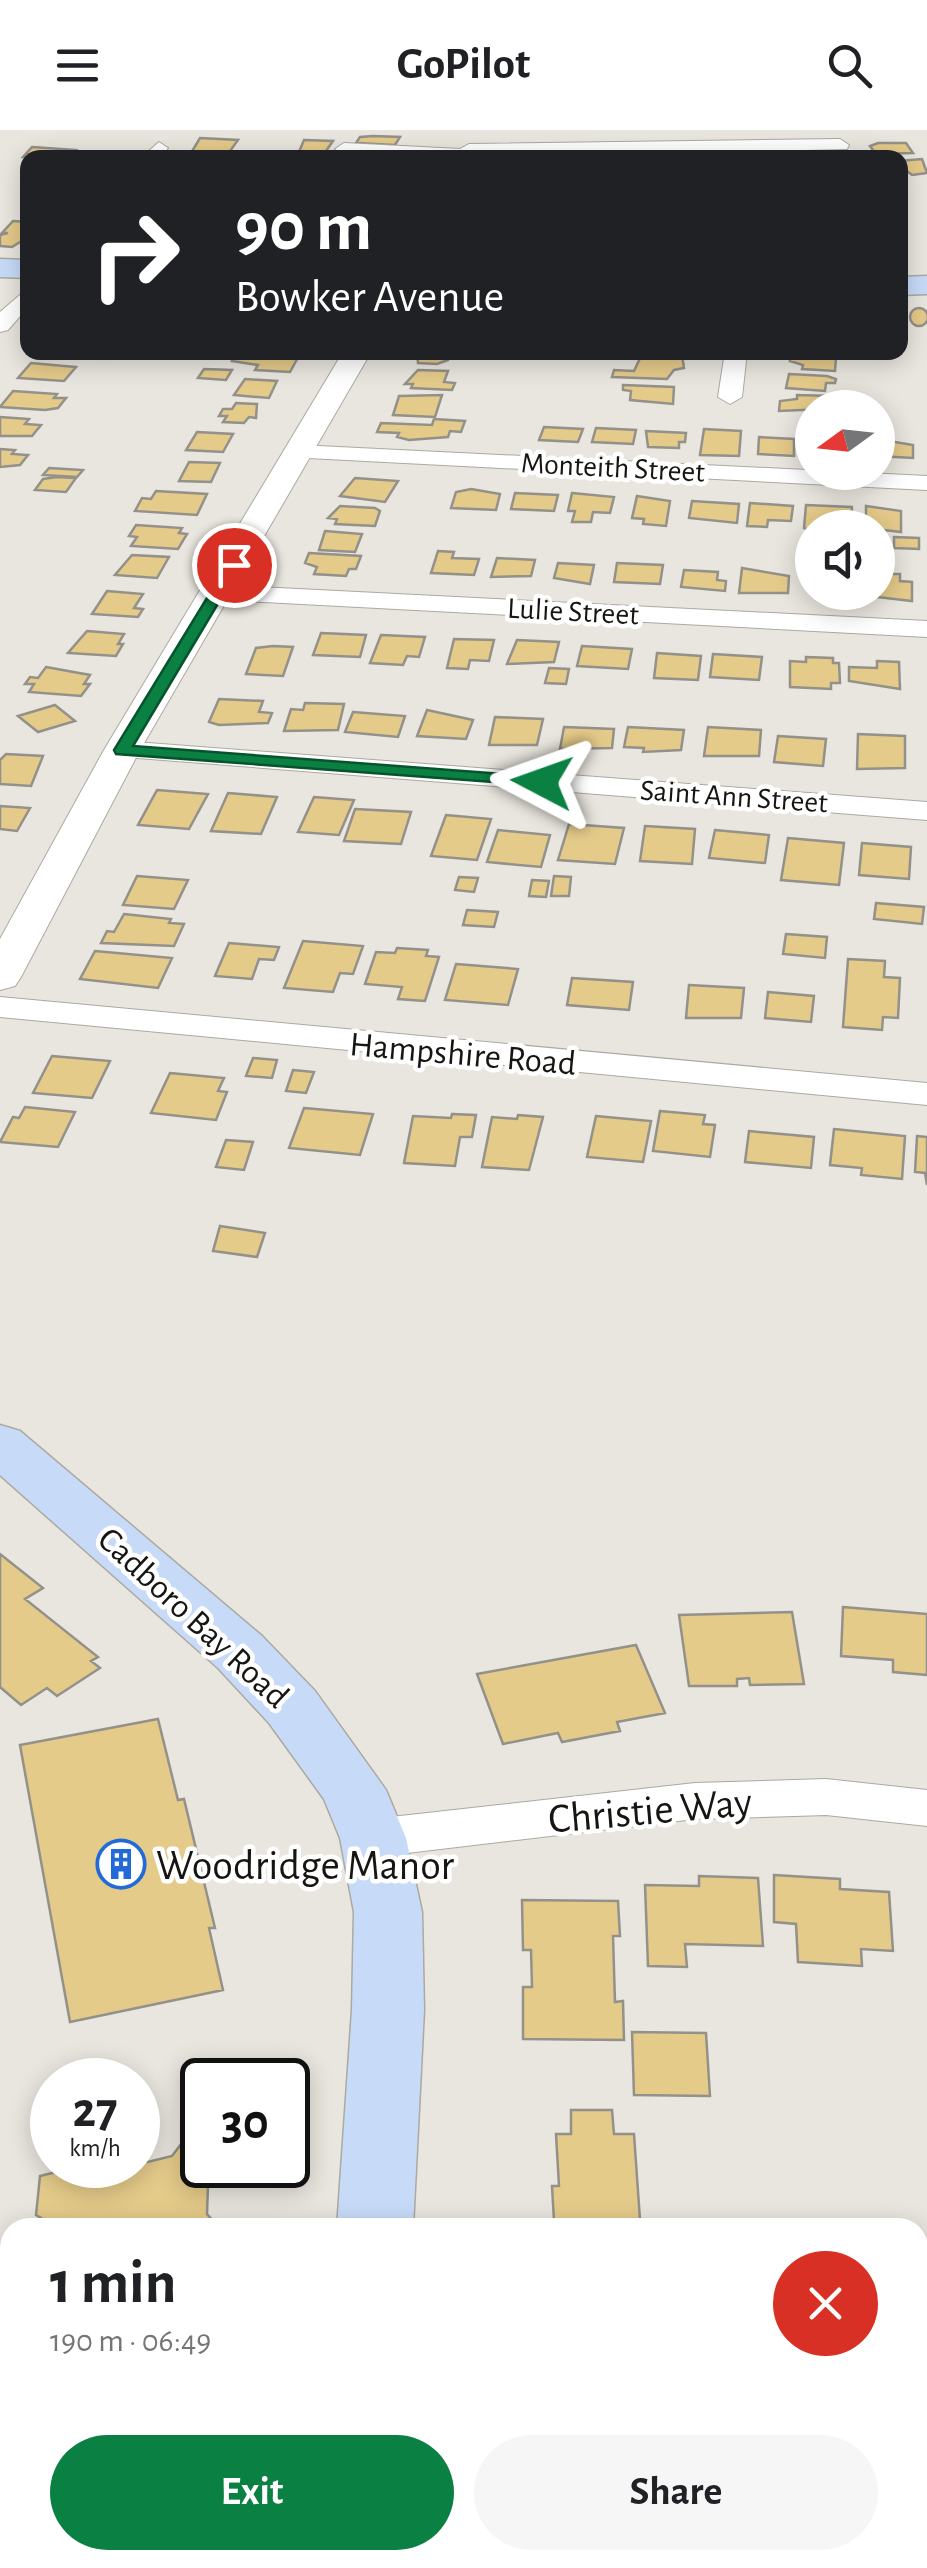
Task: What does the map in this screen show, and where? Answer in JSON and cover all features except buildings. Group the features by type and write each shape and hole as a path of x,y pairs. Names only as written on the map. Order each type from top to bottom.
{"main road":[{"name":"Cadboro Bay Road","path":"0,1444 240,1652 292,1707 353,1790 373,1838 388,1912 388,2010 376,2218"}],"street":[{"path":"344,150 840,145"},
{"path":"0,325 20,303"},
{"path":"0,978 122,750 352,360"},
{"path":"730,397 735,360"},
{"name":"Monteith Street","path":"298,452 927,482"},
{"name":"Lulie Street","path":"218,593 927,629"},
{"name":"Saint Ann Street","path":"122,750 927,811"},
{"name":"Hampshire Road","path":"0,1008 927,1094"},
{"name":"Christie Way","path":"373,1838 695,1800 826,1798 927,1808"}],"place":[{"name":"Woodridge Manor","path":"121,1864"}],"route":[{"path":"234,565 122,750 542,782"}]}
